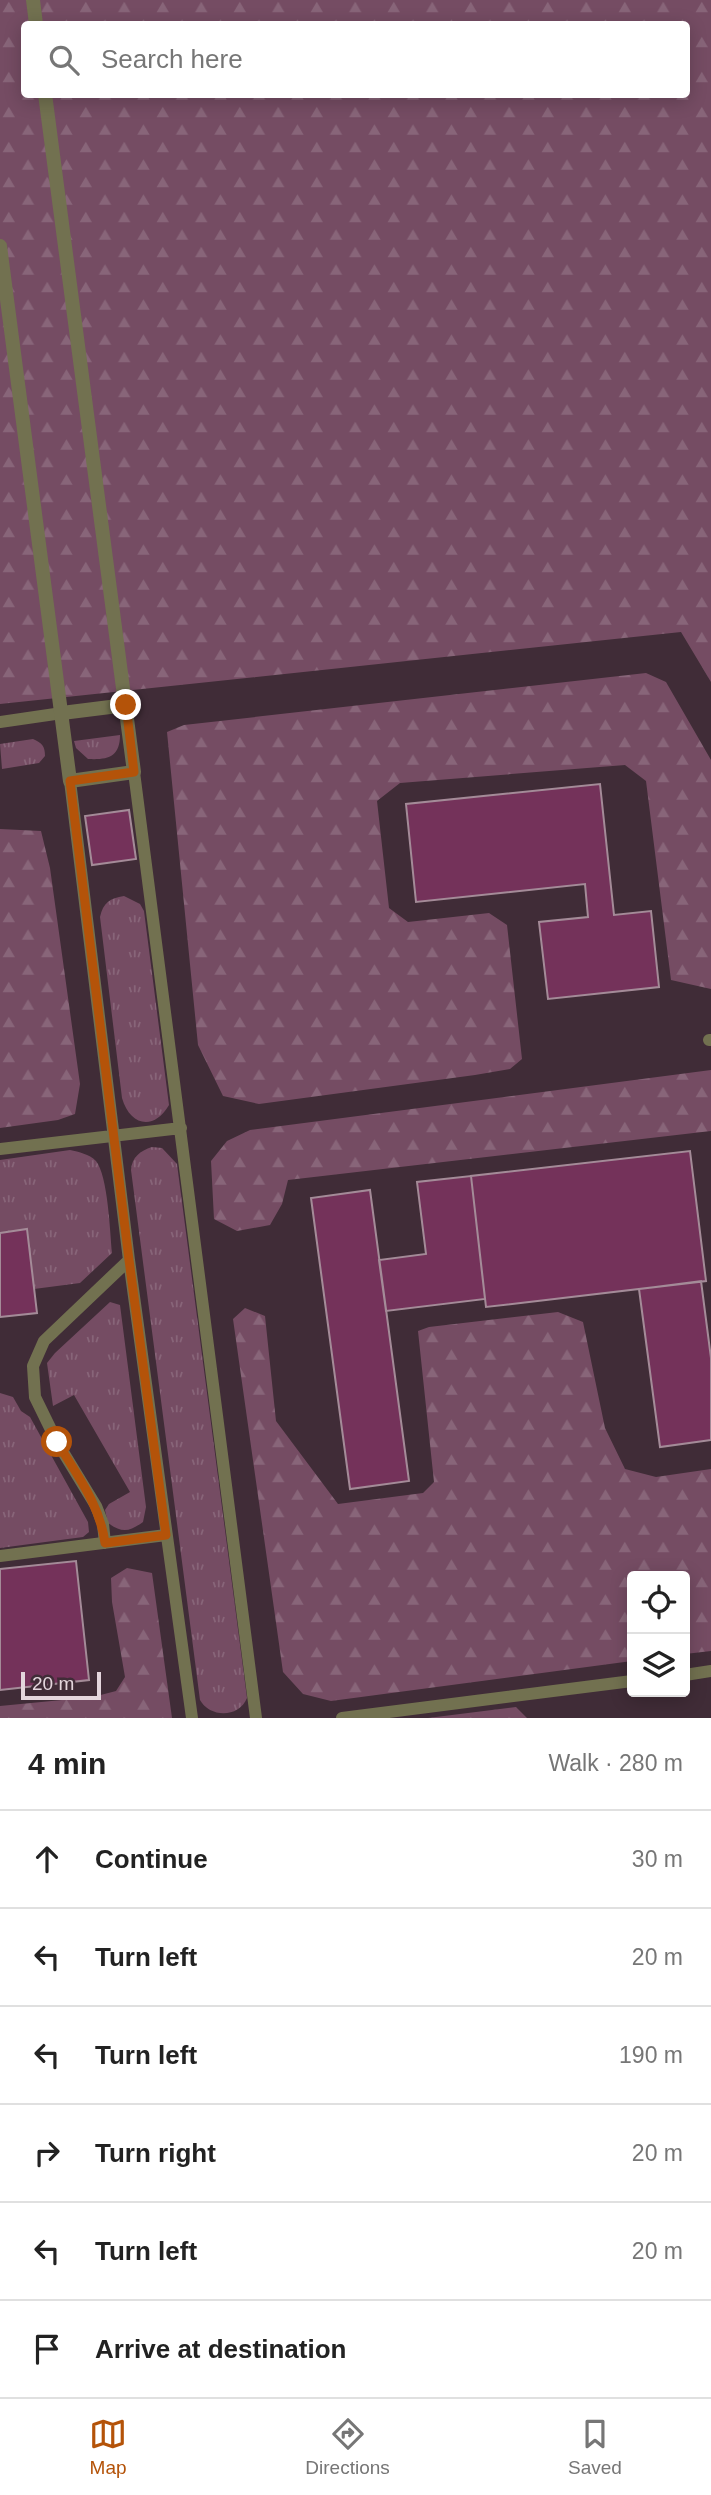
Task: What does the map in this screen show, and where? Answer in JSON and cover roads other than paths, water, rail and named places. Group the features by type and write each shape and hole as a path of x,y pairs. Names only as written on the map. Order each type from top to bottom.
{"street":[{"path":"33,0 36,21"},
{"path":"0,246 70,781 134,772 46,98"},
{"path":"62,713 126,705"}],"lane":[{"path":"0,722 62,713"},
{"path":"134,772 256,1718"},
{"path":"70,781 129,1260 192,1718"},
{"path":"0,1149 181,1128"},
{"path":"105,1543 103,1524 96,1506 34,1398 33,1366 44,1340 129,1260"},
{"path":"0,1556 166,1535"},
{"path":"690,1674 711,1671"},
{"path":"342,1718 627,1682"}]}
